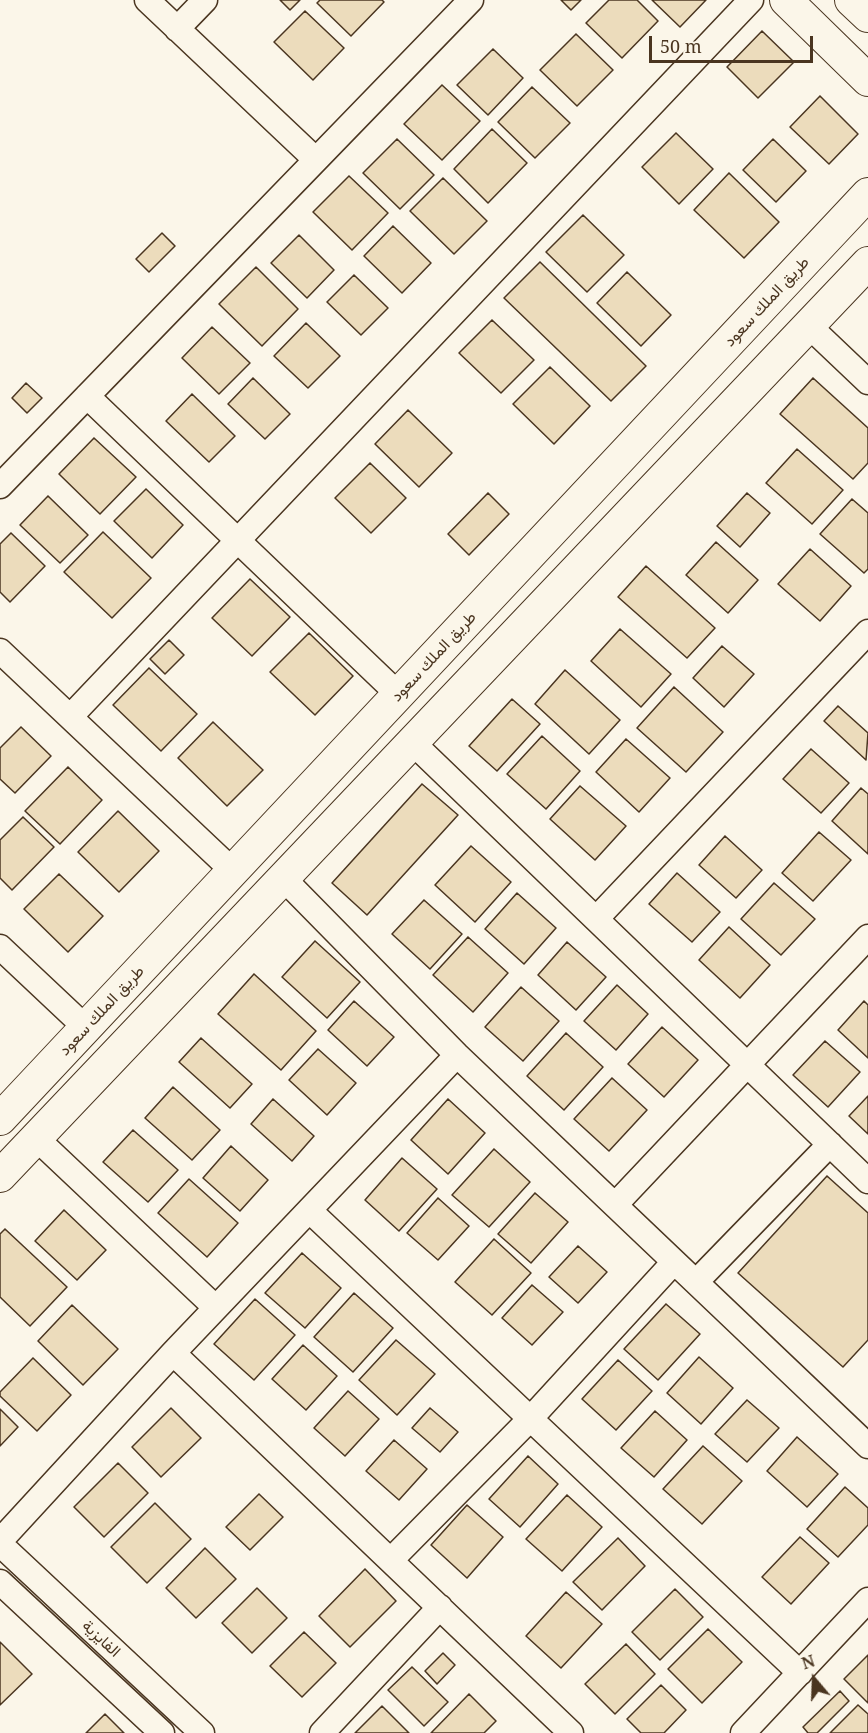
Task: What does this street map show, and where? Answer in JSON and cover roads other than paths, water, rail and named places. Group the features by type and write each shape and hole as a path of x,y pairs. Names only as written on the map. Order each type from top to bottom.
{"main road":[{"path":"786,0 868,80"},
{"path":"851,0 868,16"},
{"path":"857,0 868,5"},
{"name":"طريق الملك سعود","path":"0,1119 868,194"},
{"path":"0,1176 868,263"}],"street":[{"path":"147,0 315,159"},
{"path":"177,29 205,0"},
{"path":"70,717 751,0"},
{"path":"0,486 315,159 460,3"},
{"path":"808,325 868,382"},
{"path":"87,396 399,695"},
{"path":"596,919 868,632"},
{"path":"0,651 233,871"},
{"path":"412,742 868,1180"},
{"path":"283,878 457,1055 868,1446"},
{"path":"615,1205 868,937"},
{"path":"0,947 86,1028"},
{"path":"0,1543 173,1353 457,1055"},
{"path":"36,1138 216,1308"},
{"path":"696,1282 830,1144"},
{"path":"310,1210 800,1673"},
{"path":"391,1560 531,1418 674,1262"},
{"path":"173,1353 571,1733"},
{"name":"الفايزية","path":"0,1543 202,1733"},
{"name":"الفايزية","path":"0,1582 162,1733"},
{"path":"743,1733 868,1600"},
{"path":"322,1733 440,1607"}]}
